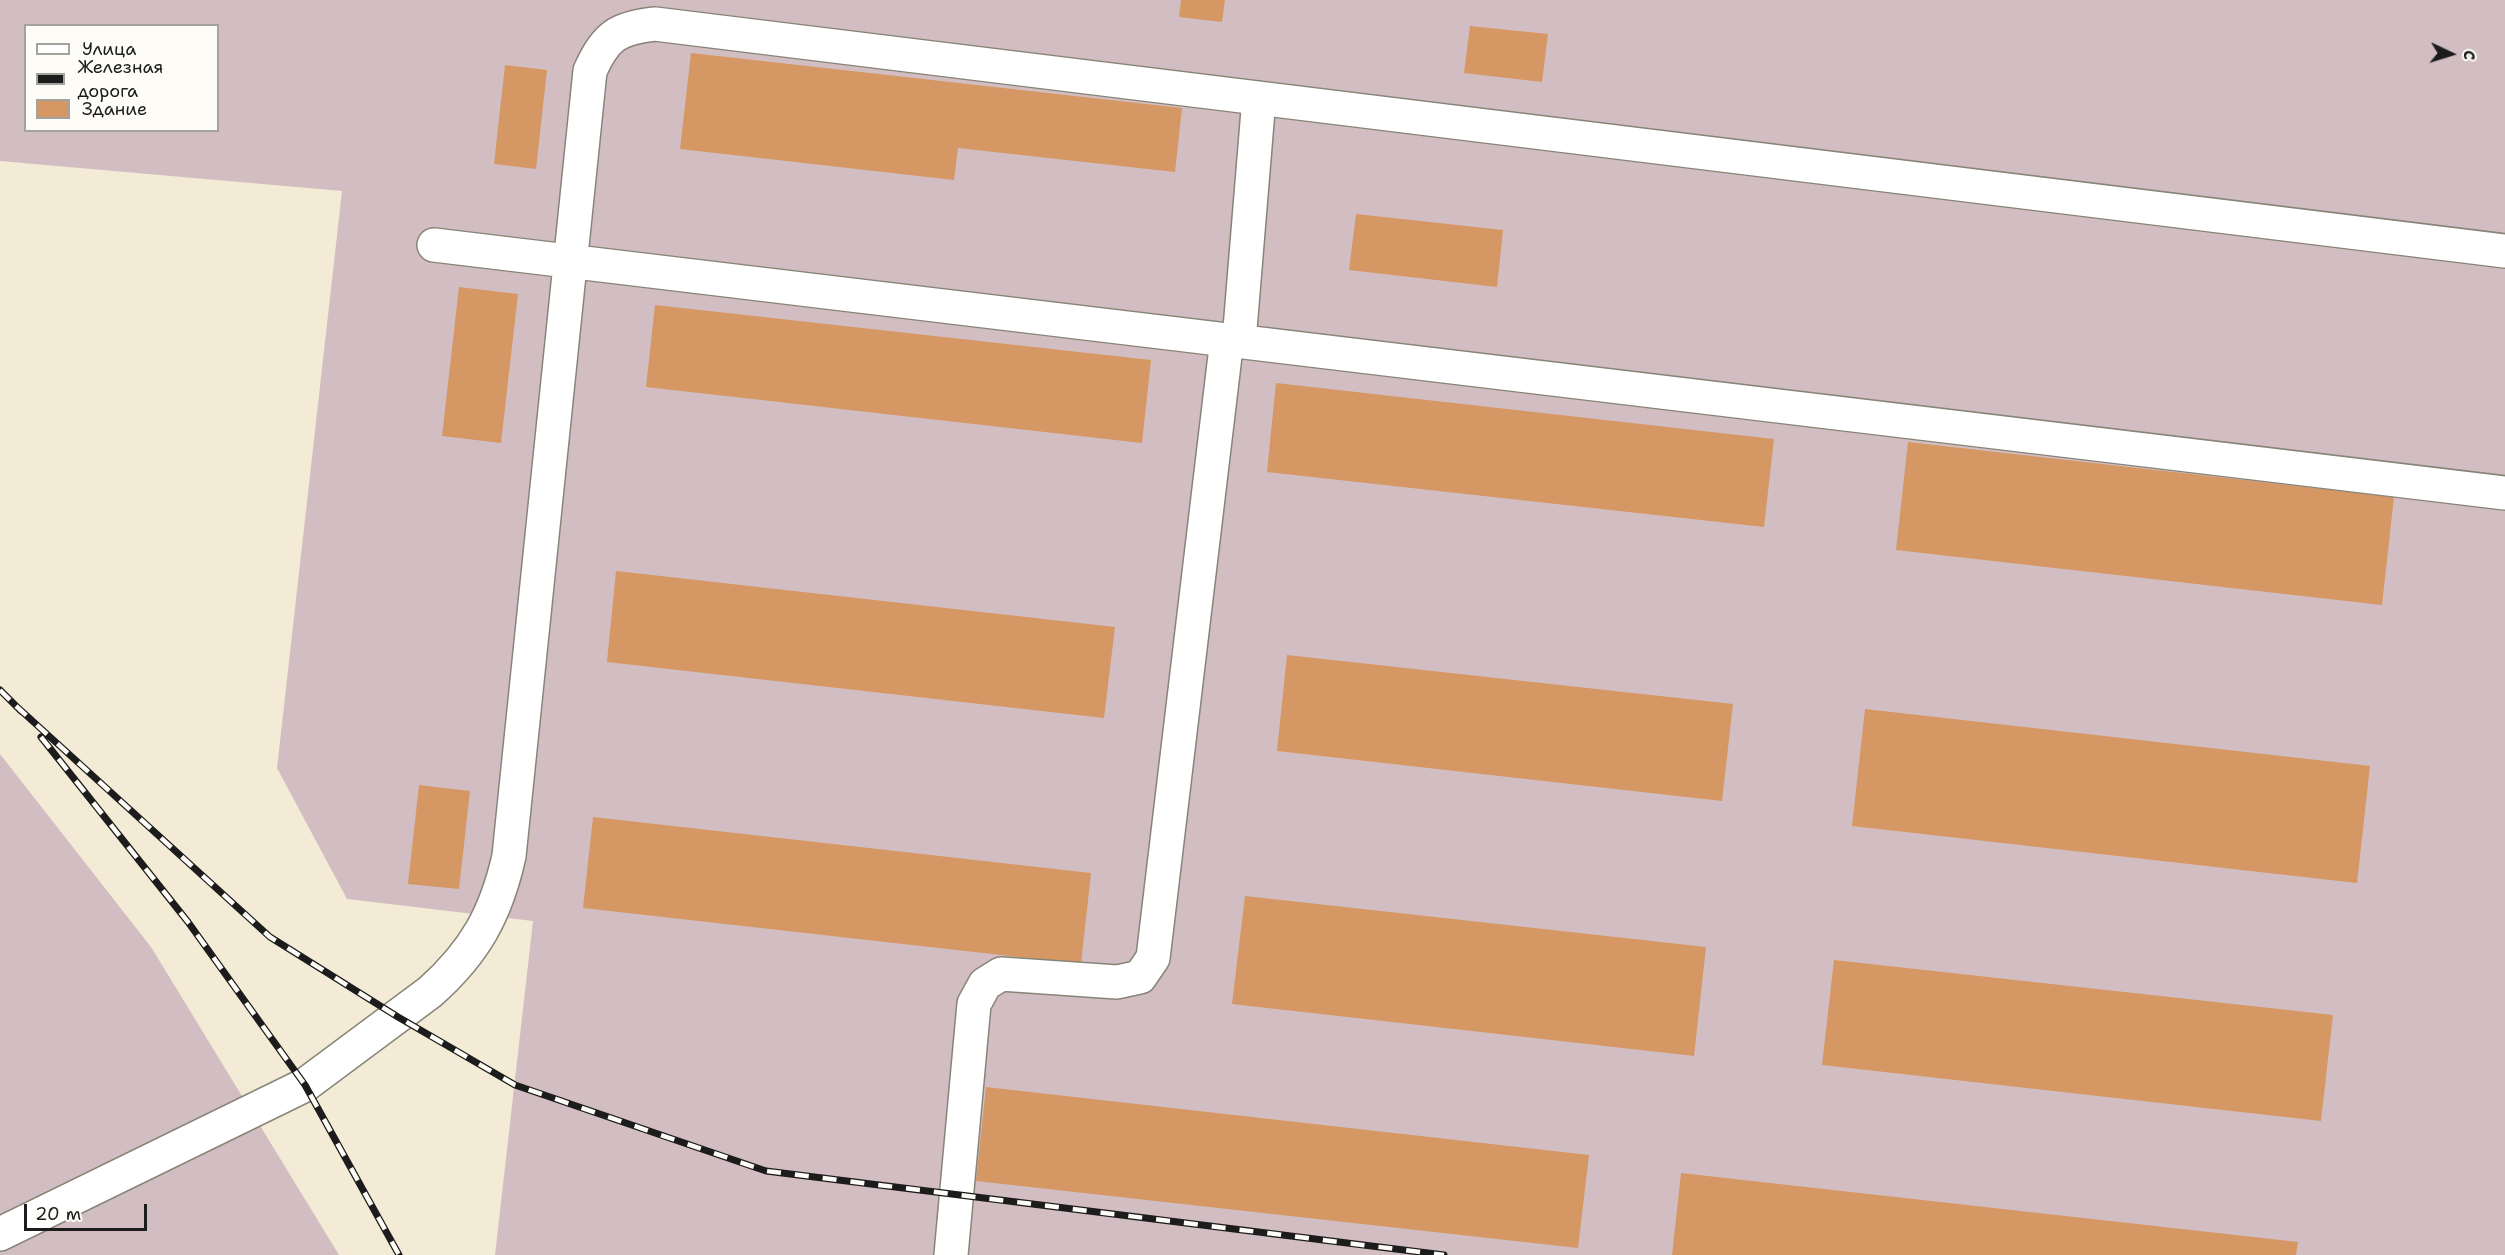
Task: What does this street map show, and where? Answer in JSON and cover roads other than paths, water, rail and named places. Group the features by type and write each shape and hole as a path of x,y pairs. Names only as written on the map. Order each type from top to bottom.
{"lane":[{"path":"0,1234 305,1085 430,993 463,959 493,910 509,856 590,71 598,53 609,38 623,30 655,24 2505,251"},
{"path":"951,1255 974,1005 985,984 1001,974 1117,982 1140,977 1153,958 1233,340 1259,98"},
{"path":"434,245 2505,493"}],"railway":[{"path":"0,690 21,711"},
{"path":"16,706 270,937 398,1017 515,1085 766,1171 1444,1255"},
{"path":"41,737 188,922 305,1085 399,1255"}]}
